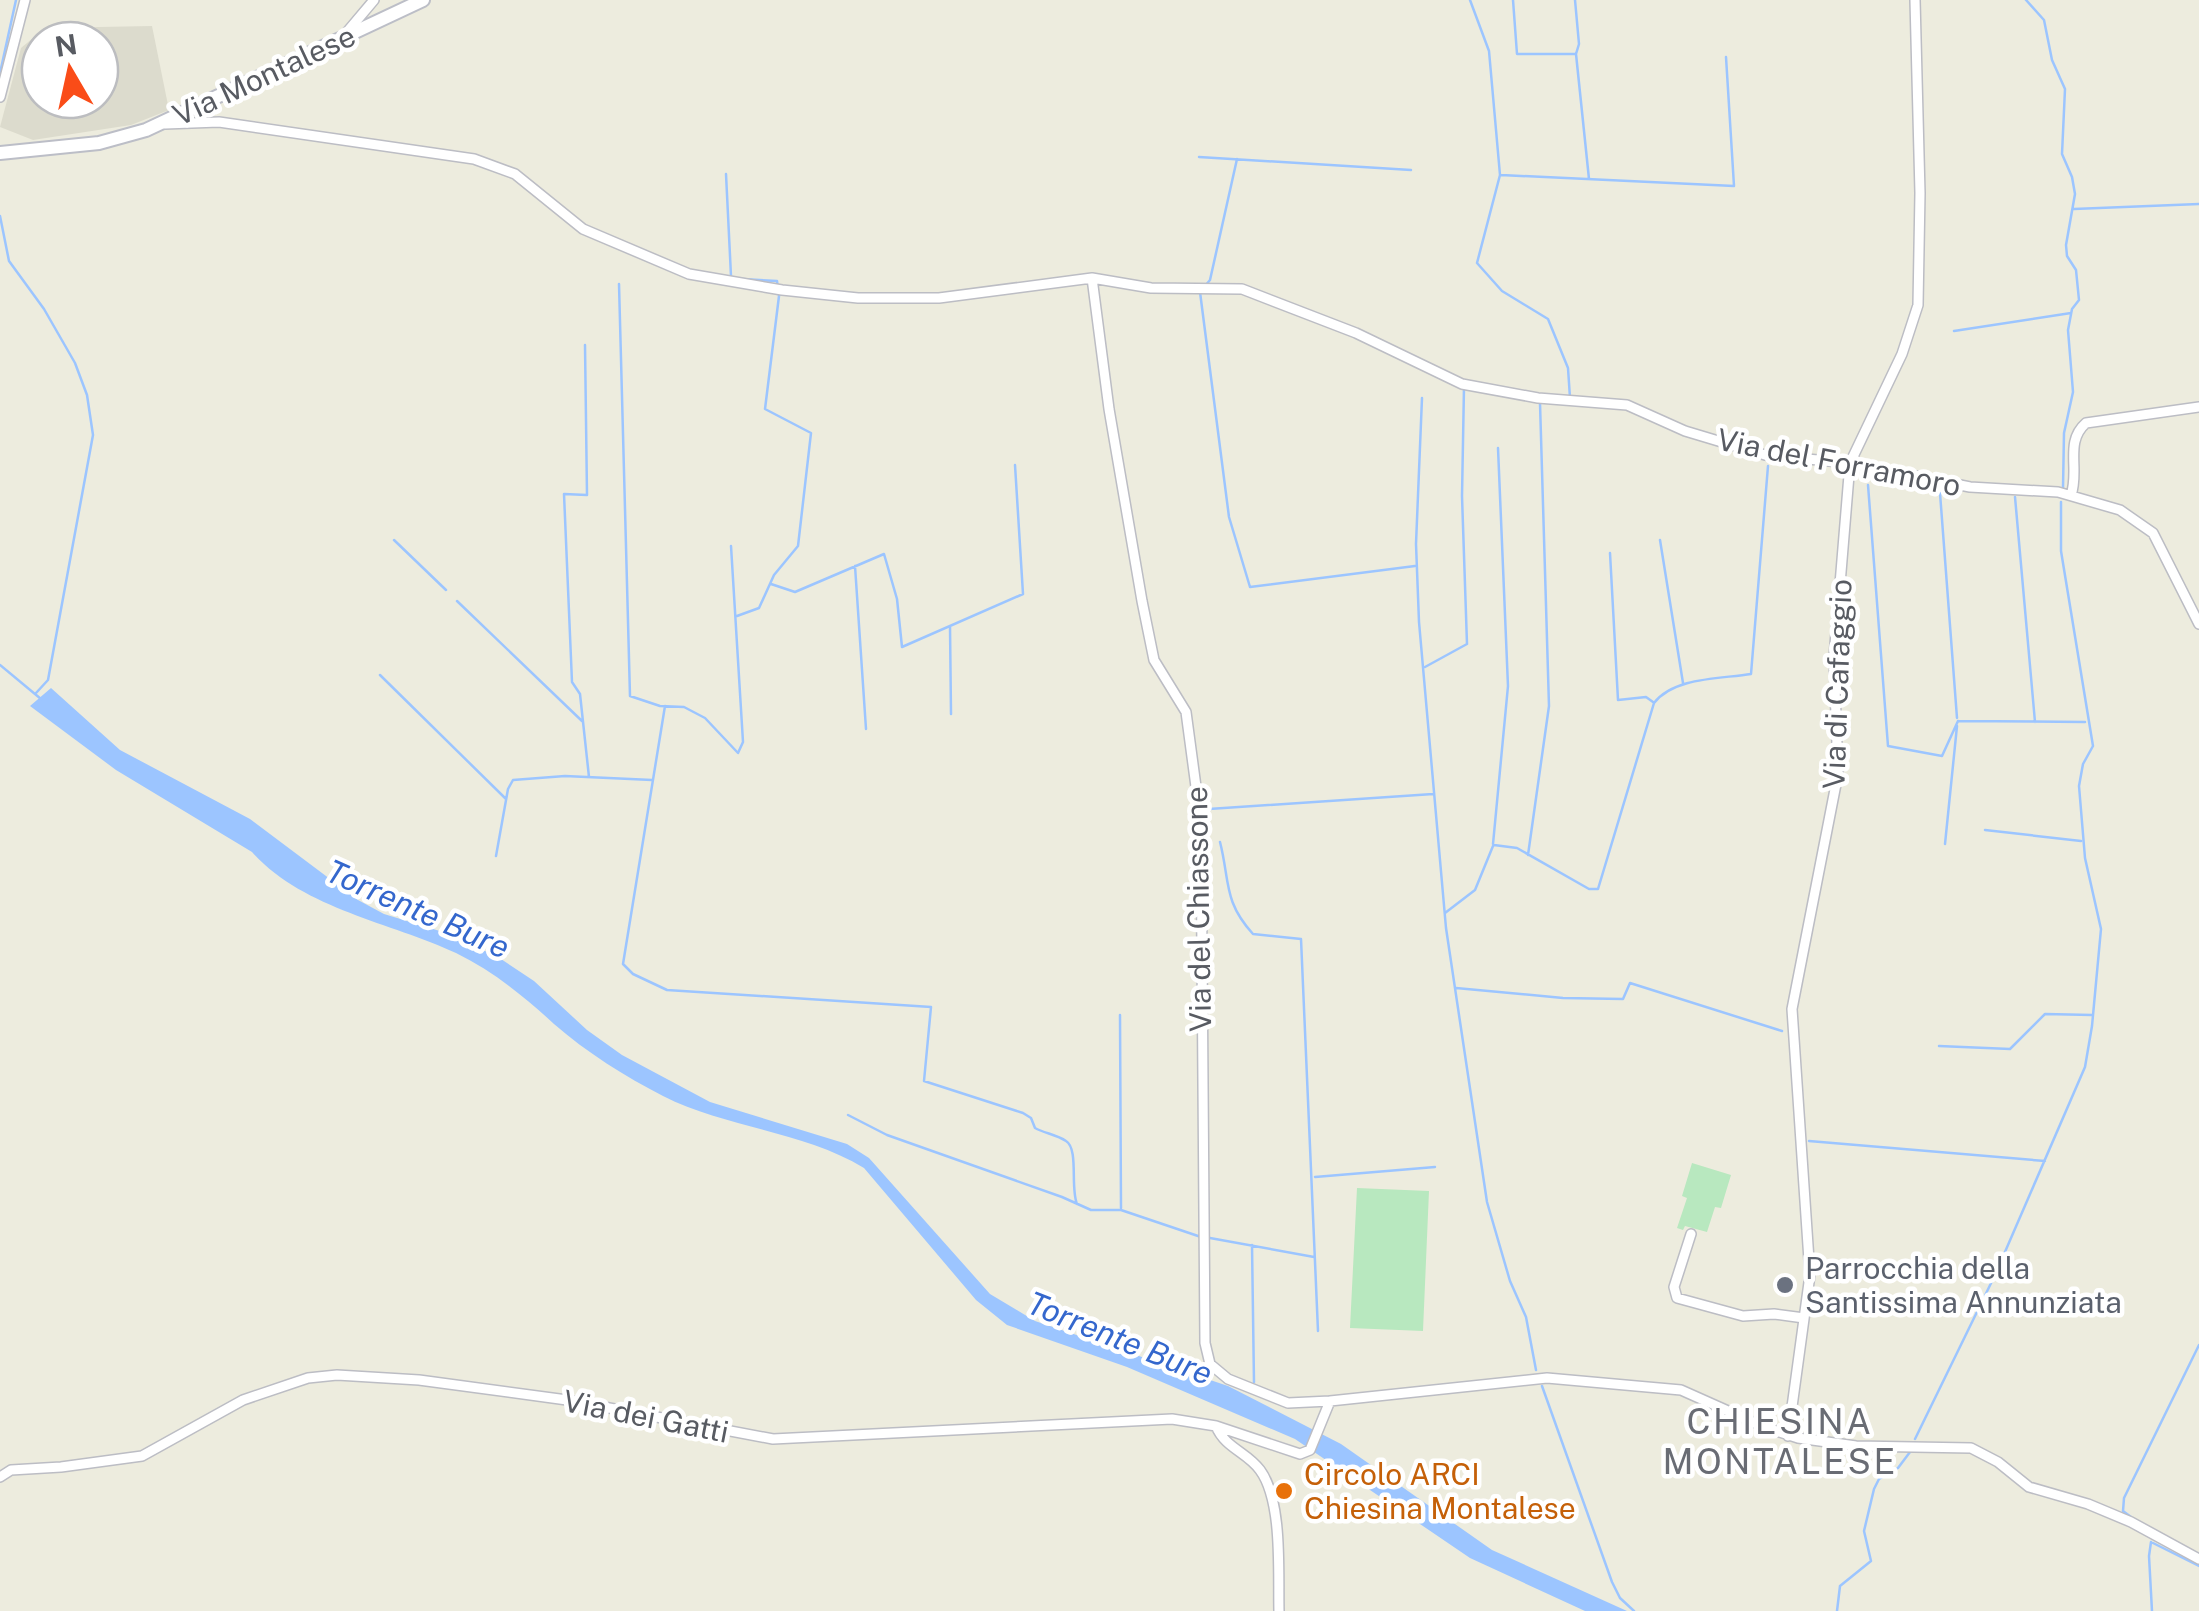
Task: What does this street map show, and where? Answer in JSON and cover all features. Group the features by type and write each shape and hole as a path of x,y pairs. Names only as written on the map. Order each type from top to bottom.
{"main road":[{"name":"Via Montalese","path":"0,154 99,143 158,124 423,0"}],"street":[{"path":"0,97 25,0"},
{"path":"342,38 374,0"},
{"name":"Via di Cafaggio","path":"1788,1436 1810,1271 1792,1008 1838,774 1834,657 1850,464 1902,354 1918,304 1920,193 1915,0"},
{"name":"Via del Forramoro","path":"158,124 219,122 474,159 515,174 583,229 689,274 782,290 858,298 938,298 1092,278 1151,288 1242,289 1356,333 1462,384 1538,398 1627,405 1686,432 1766,455 1850,464 1970,487 2050,490 2120,510 2149,528 2199,624"},
{"name":"Via del Chiassone","path":"1092,278 1109,409 1154,660 1186,712 1196,777 1200,824 1205,1343 1210,1364 1228,1380 1288,1403 1555,1378 1681,1390 1788,1436 1856,1446 1971,1448 1998,1462 2029,1488 2101,1509 2199,1559"},
{"path":"2071,495 2073,444 2086,423 2199,407"},
{"path":"1691,1234 1674,1287 1677,1298 1743,1316 1774,1314 1804,1318"},
{"name":"Via dei Gatti","path":"10,1470 142,1456 243,1400 308,1378 337,1375 419,1380 567,1400 774,1440 1172,1418 1216,1426 1300,1454 1309,1450 1330,1401"},
{"path":"1216,1426 1226,1443 1260,1469 1268,1485 1274,1519 1279,1611"},
{"path":"0,1460 10,1470 0,1478"}],"shaded area":[{"path":"152,26 169,110 131,125 33,140 0,127 20,52 20,120 120,120 120,27"}],"green space":[{"path":"1692,1163 1731,1175 1721,1208 1715,1207 1707,1232 1685,1226 1683,1230 1677,1228"},
{"path":"1357,1188 1429,1191 1423,1331 1350,1328"}],"water":[{"path":"51,688 120,750 250,819 358,900 384,914 443,932 498,957 534,981 587,1030 622,1055 710,1102 847,1144 869,1158 990,1294 1035,1321 1228,1386 1341,1444 1492,1550 1627,1611 1585,1611 1470,1558 1295,1439 1127,1367 1007,1325 976,1300 864,1168 791,1137 713,1116 663,1096 593,1054 508,985 470,960 296,887 252,852 116,770 30,706"}],"waterway":[{"path":"0,73 16,0"},
{"path":"1470,0 1489,51 1500,175 1477,263 1502,291 1548,319 1568,368 1570,398"},
{"path":"1513,0 1517,54 1575,54"},
{"path":"1575,0 1579,44 1576,54 1589,179"},
{"path":"2026,0 2044,20 2052,60 2065,89 2062,154 2075,194 2066,245 2067,256 2076,270 2079,300 2072,309 2068,330 2073,392 2064,433 2063,488"},
{"path":"1501,175 1734,186 1726,57"},
{"path":"1199,157 1411,170"},
{"path":"1205,286 1210,280 1237,159"},
{"path":"726,174 731,276"},
{"path":"2074,209 2199,204"},
{"path":"0,216 9,261 44,309 75,363 87,395 93,435 48,680 36,693"},
{"path":"737,616 759,608 774,575 798,546 811,433 765,409 779,296 777,281 742,279"},
{"path":"619,284 630,696 660,706 684,707 705,718 738,753 743,742 731,546"},
{"path":"1200,292 1229,517 1250,587 1415,566"},
{"path":"1954,331 2071,313"},
{"path":"585,345 587,495 564,494 572,682 580,694 589,777"},
{"path":"1425,667 1467,644 1462,496 1464,387"},
{"path":"1422,398 1416,544 1419,622 1446,928 1487,1202 1510,1281 1526,1317 1536,1370"},
{"path":"1528,855 1549,706 1540,403"},
{"path":"1493,844 1508,686 1498,448"},
{"path":"771,584 795,592 884,554 897,599 902,647 1023,594 1015,465"},
{"path":"1494,845 1517,848 1589,889 1598,889 1654,703 1685,684 1751,674 1768,466"},
{"path":"1868,485 1888,746 1942,756 1958,721"},
{"path":"1940,493 1957,718"},
{"path":"2015,497 2035,722"},
{"path":"1915,1439 1995,1275 2085,1067 2092,1026 2101,929 2085,858 2079,786 2083,764 2093,746 2061,551 2061,502"},
{"path":"394,540 446,590"},
{"path":"1660,540 1683,683"},
{"path":"1610,553 1618,700 1646,697 1653,702"},
{"path":"855,566 866,729"},
{"path":"457,601 582,721"},
{"path":"950,626 951,714"},
{"name":"Torrente Bure","path":"0,665 41,699"},
{"path":"380,675 506,799"},
{"path":"665,706 623,964 633,974 667,990 931,1007 924,1081 1023,1113 1031,1118 1035,1128 1066,1141 1072,1152 1077,1204"},
{"path":"1958,721 2085,722"},
{"path":"1945,844 1957,726"},
{"path":"496,856 513,780 565,776 652,780"},
{"path":"1209,809 1433,794"},
{"path":"1985,830 2081,841"},
{"path":"1220,842 1232,901 1253,934 1301,939 1318,1331"},
{"path":"1445,913 1475,890 1493,846"},
{"path":"1456,988 1623,999 1630,983 1782,1031"},
{"path":"1939,1046 2010,1049 2045,1014 2092,1015"},
{"path":"1120,1015 1121,1208"},
{"path":"848,1115 887,1135 1091,1210 1121,1210 1201,1237"},
{"path":"1809,1141 2045,1161"},
{"path":"1315,1177 1435,1167"},
{"path":"1210,1238 1314,1257"},
{"path":"1252,1245 1254,1382"},
{"path":"2131,1517 2123,1511 2124,1498 2199,1345"},
{"path":"1542,1386 1612,1582 1620,1598 1634,1611"},
{"path":"1837,1611 1840,1586 1871,1561 1864,1531 1874,1489 1879,1479 1898,1468 1910,1452"},
{"path":"2151,1542 2152,1611"},
{"path":"2153,1543 2199,1566"}],"place":[{"name":"Parrocchia della Santissima Annunziata","path":"1785,1285"},
{"name":"Circolo ARCI Chiesina Montalese","path":"1284,1491"}],"district":[{"name":"CHIESINA MONTALESE","path":"1780,1441"}]}
